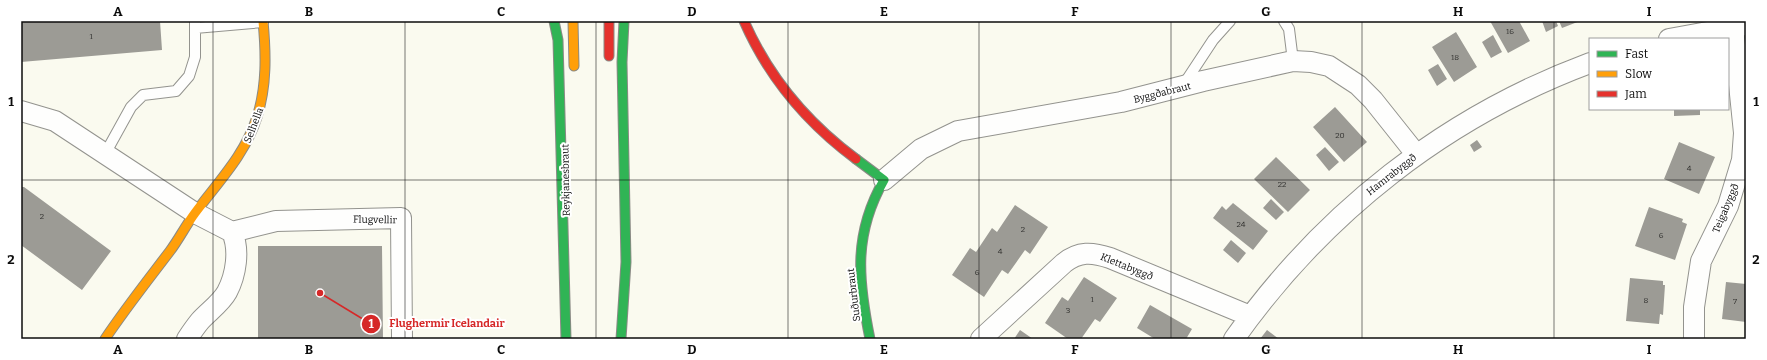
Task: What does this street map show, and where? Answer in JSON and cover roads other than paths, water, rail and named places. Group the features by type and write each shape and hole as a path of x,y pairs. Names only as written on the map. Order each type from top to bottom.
{"main road":[{"path":"554,21 558,40 566,339"},
{"path":"573,21 574,77"},
{"path":"608,21 609,69"},
{"path":"621,339 626,262 622,62 624,21"},
{"path":"744,21 766,66 782,89 801,111 823,133 884,180"},
{"name":"Selhella","path":"106,339 179,238 194,213 231,167 244,148 255,124 266,77 263,22"},
{"name":"Suðurbraut","path":"870,339 863,304 860,260 862,234 870,207 884,180"},
{"path":"614,299 615,339"}],"street":[{"path":"1674,38 1739,25"},
{"name":"Teigabyggð","path":"1694,339 1694,307 1702,261 1728,206 1742,160 1744,133 1739,25"},
{"name":"Byggðabraut","path":"884,180 922,149 958,131 1071,112 1182,88 1293,61 1311,62 1329,66 1358,85 1373,100 1416,154"},
{"name":"Hamrabyggð","path":"1234,339 1250,316 1279,280 1327,229 1361,197 1416,154 1489,108 1527,89 1589,63"},
{"path":"21,111 55,121 194,213 232,232 235,238 236,256 234,276 226,293 199,322 187,339"},
{"name":"Flugvellir","path":"232,232 276,221 401,218 402,339"},
{"name":"Klettabyggð","path":"981,339 1064,263 1070,258 1083,253 1097,254 1110,258 1250,316"}],"lane":[{"path":"1182,88 1213,40 1230,21"},
{"path":"1284,21 1289,29 1293,61"},
{"path":"104,154 131,107 143,95 176,91 189,76 195,57 195,24 263,22"}],"place":[{"name":"Flughermir Icelandair","path":"320,293"}]}
